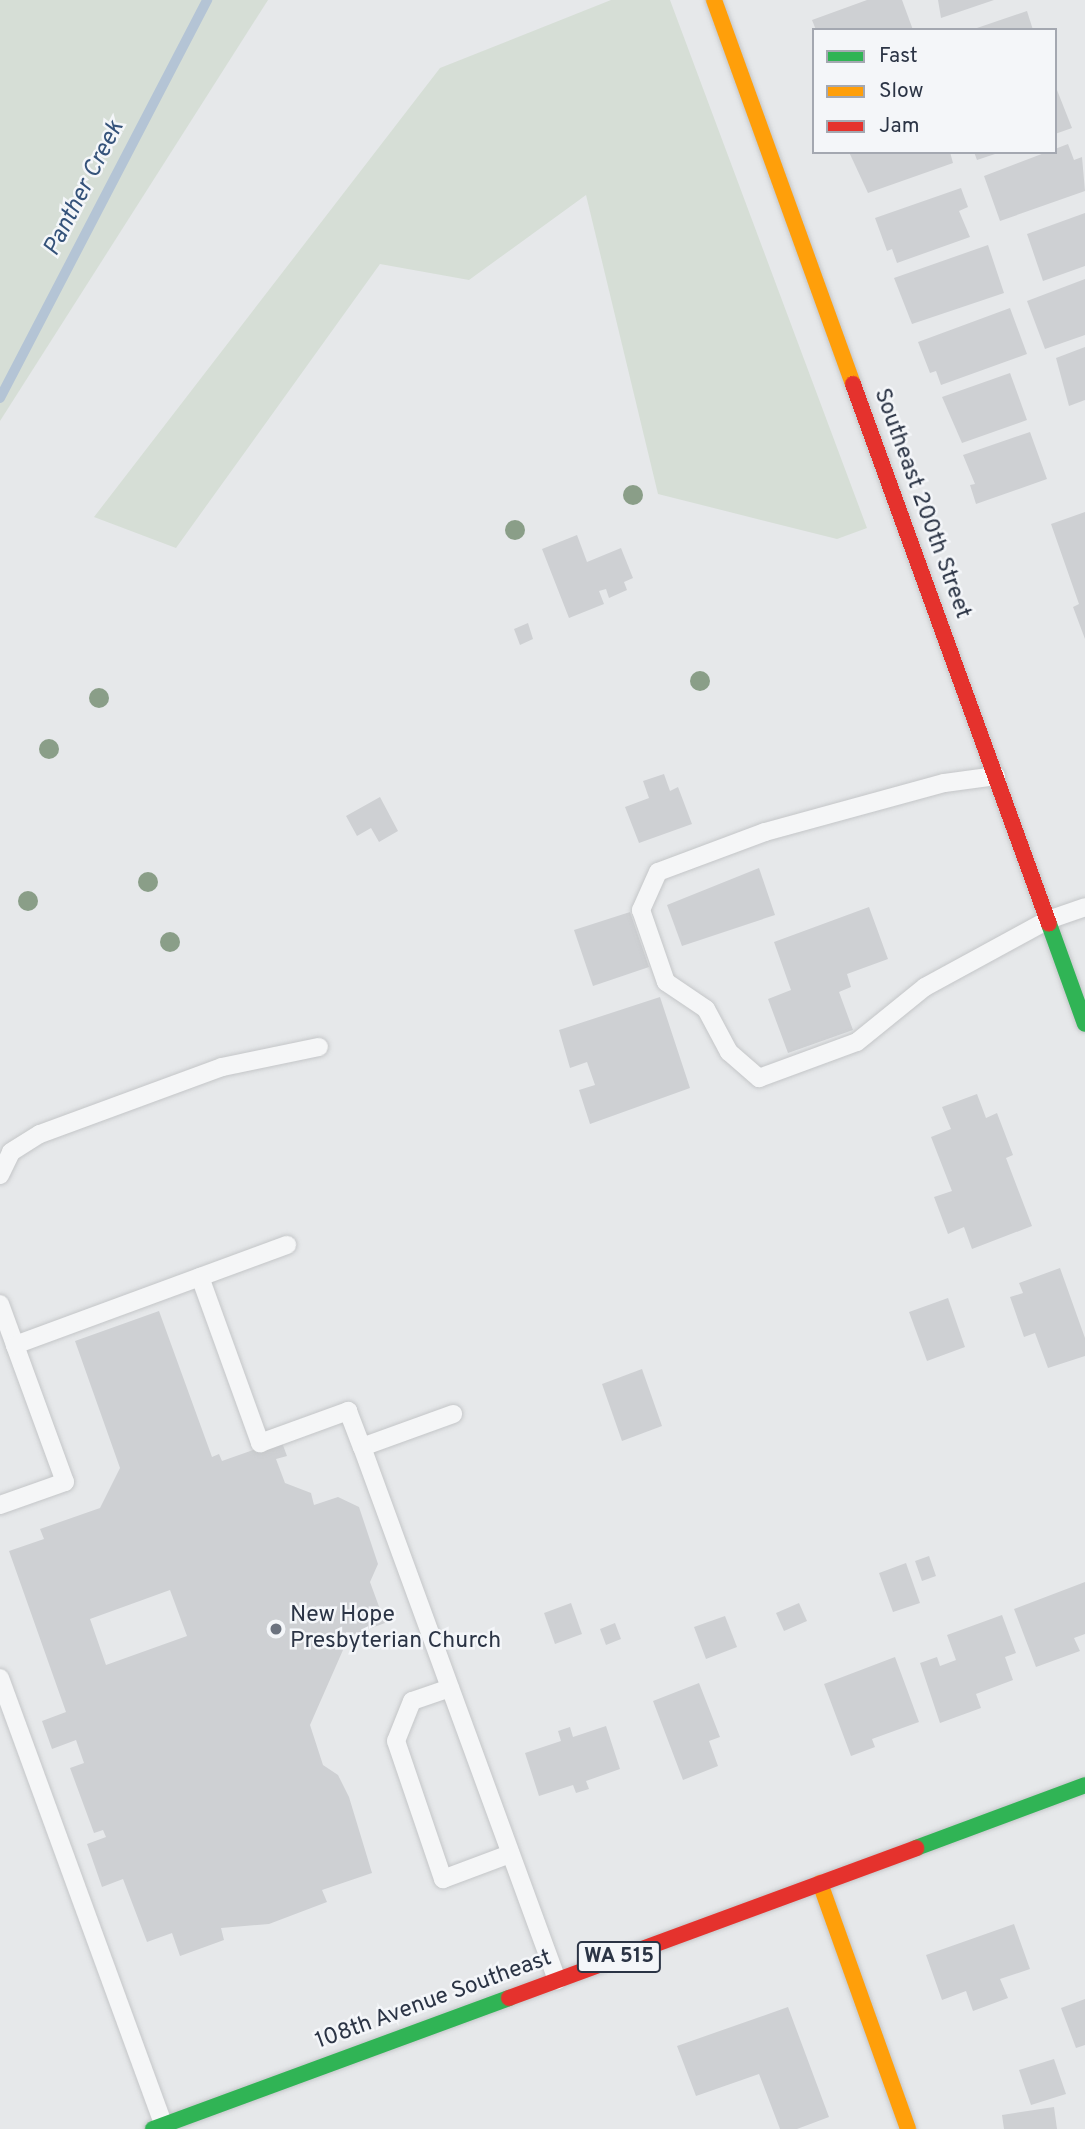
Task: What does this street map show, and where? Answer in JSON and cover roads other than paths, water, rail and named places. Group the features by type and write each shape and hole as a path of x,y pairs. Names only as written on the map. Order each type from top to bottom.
{"street":[{"name":"Southeast 200th Street","path":"713,0 1085,1024"},
{"name":"108th Avenue Southeast","path":"158,2127 1085,1785"},
{"path":"820,1883 908,2129"}],"lane":[{"path":"996,776 944,783 765,832 658,872 641,910 666,982 706,1009 729,1052 758,1079 857,1042 925,987 1048,920 1085,907"},
{"path":"0,1175 11,1152 40,1134 222,1067 319,1046"},
{"path":"15,1345 287,1245"},
{"path":"200,1277 260,1443 348,1411 557,1980"},
{"path":"0,1304 65,1482 0,1505"},
{"path":"362,1447 453,1414"},
{"path":"0,1678 158,2127"},
{"path":"450,1688 412,1701 396,1741 443,1879 510,1854"}],"waterway":[{"name":"Panther Creek","path":"0,398 207,0"}],"place":[{"name":"New Hope Presbyterian Church","path":"276,1629"}]}
